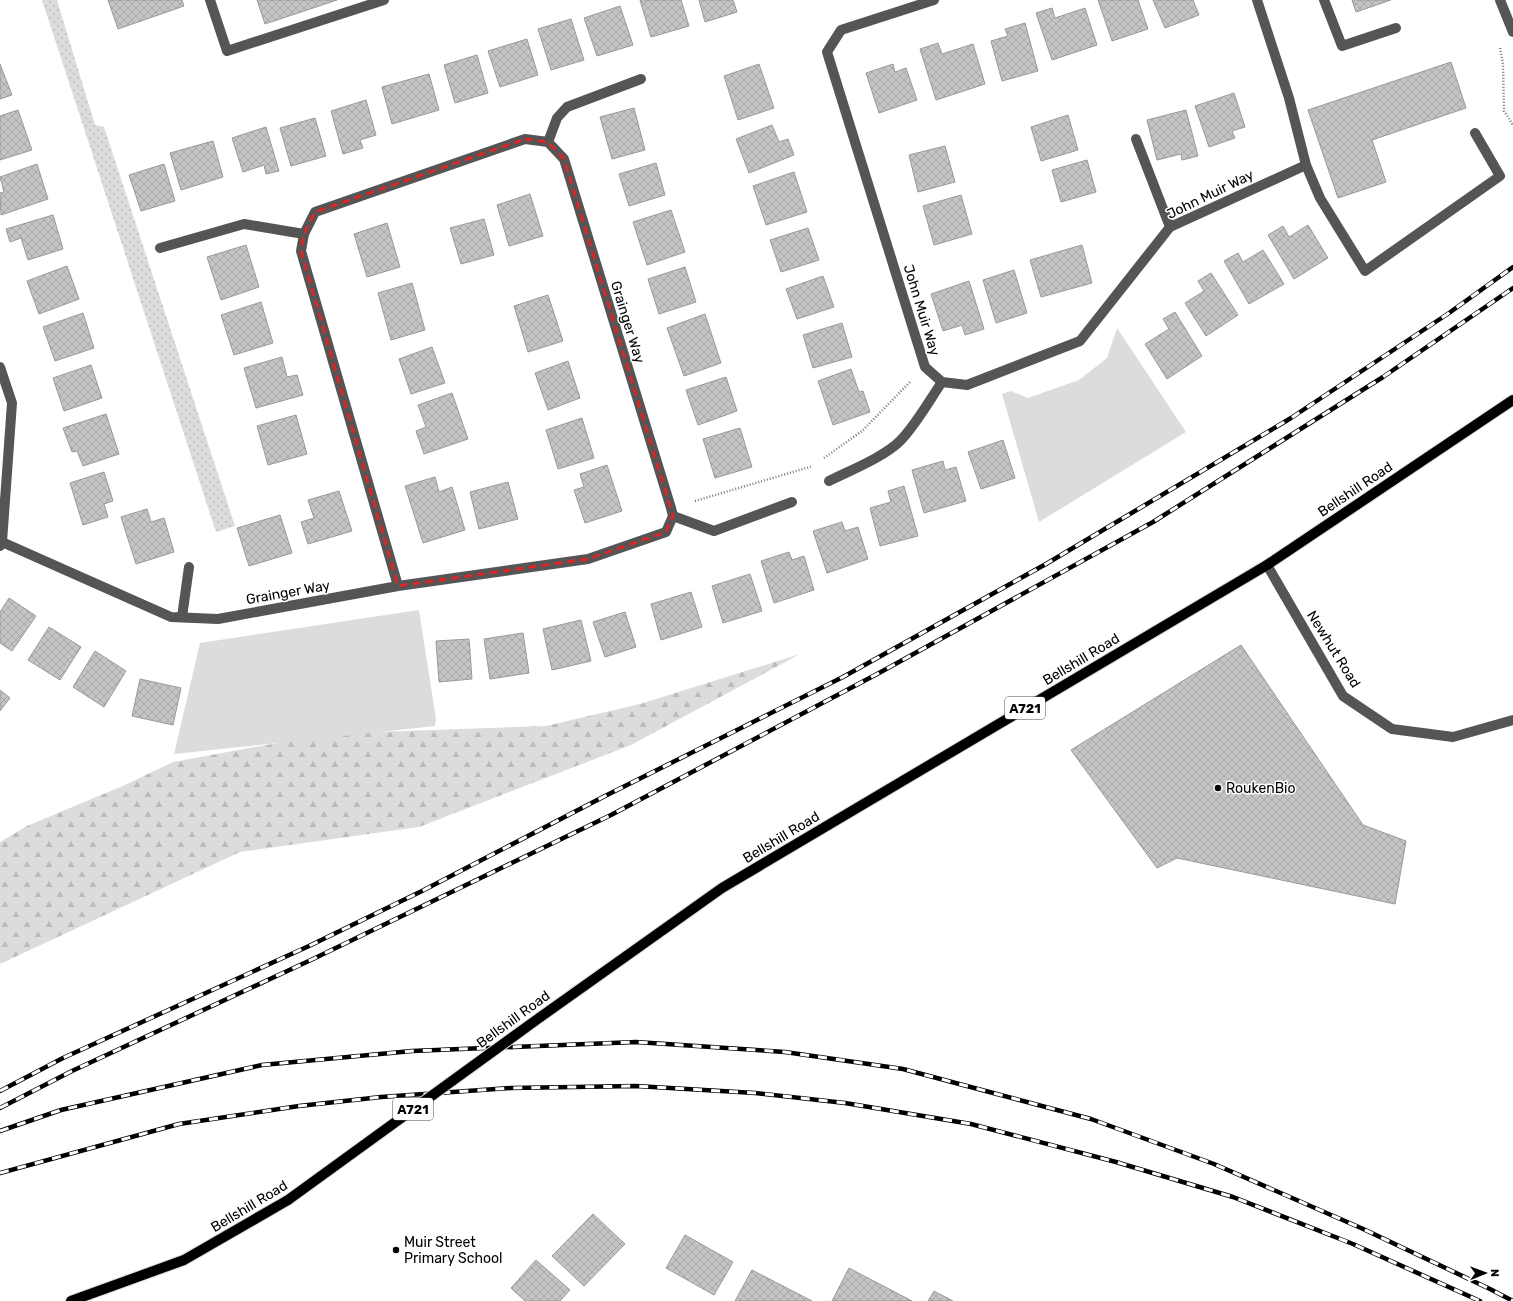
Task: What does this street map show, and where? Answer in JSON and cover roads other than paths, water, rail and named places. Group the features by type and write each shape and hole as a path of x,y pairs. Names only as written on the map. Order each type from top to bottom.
{"main road":[{"name":"Bellshill Road","path":"71,1301 184,1260 288,1200 539,1018 722,888 1267,565 1513,400"}],"street":[{"path":"210,0 227,51 384,0"},
{"name":"John Muir Way","path":"934,0 841,30 827,52 925,367 942,382 967,385 1080,341 1170,227 1306,165"},
{"path":"1257,0 1289,98 1306,165 1320,198 1365,271 1500,176 1475,133"},
{"path":"1324,0 1342,46 1396,28"},
{"path":"1500,0 1513,32"},
{"path":"398,586 301,251 304,234 315,212 525,139 548,142 557,118 567,107 641,79"},
{"path":"1136,138 1170,227"},
{"name":"Grainger Way","path":"1,544 171,617 218,619 398,586 588,559 666,532 672,512 564,159 548,142"},
{"path":"160,248 244,224 304,234"},
{"path":"0,367 12,403 1,544"},
{"path":"829,481 886,452 900,441 942,382"},
{"path":"672,512 714,531 792,502"},
{"name":"Newhut Road","path":"1267,565 1343,696 1392,729 1453,737 1513,720"},
{"path":"182,617 189,567"}],"railway":[{"path":"0,1091 63,1058 309,946 422,891 605,796 843,677 1046,564 1291,418 1449,313 1513,267"},
{"path":"0,1108 72,1071 313,959 611,815 879,673 1153,522 1383,377 1513,288"},
{"path":"0,1131 61,1110 262,1065 412,1051 636,1042 785,1052 903,1069 1091,1119 1214,1164 1361,1228 1513,1301"},
{"path":"0,1173 179,1124 299,1106 381,1097 511,1088 636,1086 755,1093 845,1103 971,1124 1116,1162 1233,1197 1353,1244 1480,1301"}],"place":[{"name":"RoukenBio","path":"1218,788"},
{"name":"Muir Street Primary School","path":"396,1250"}]}
